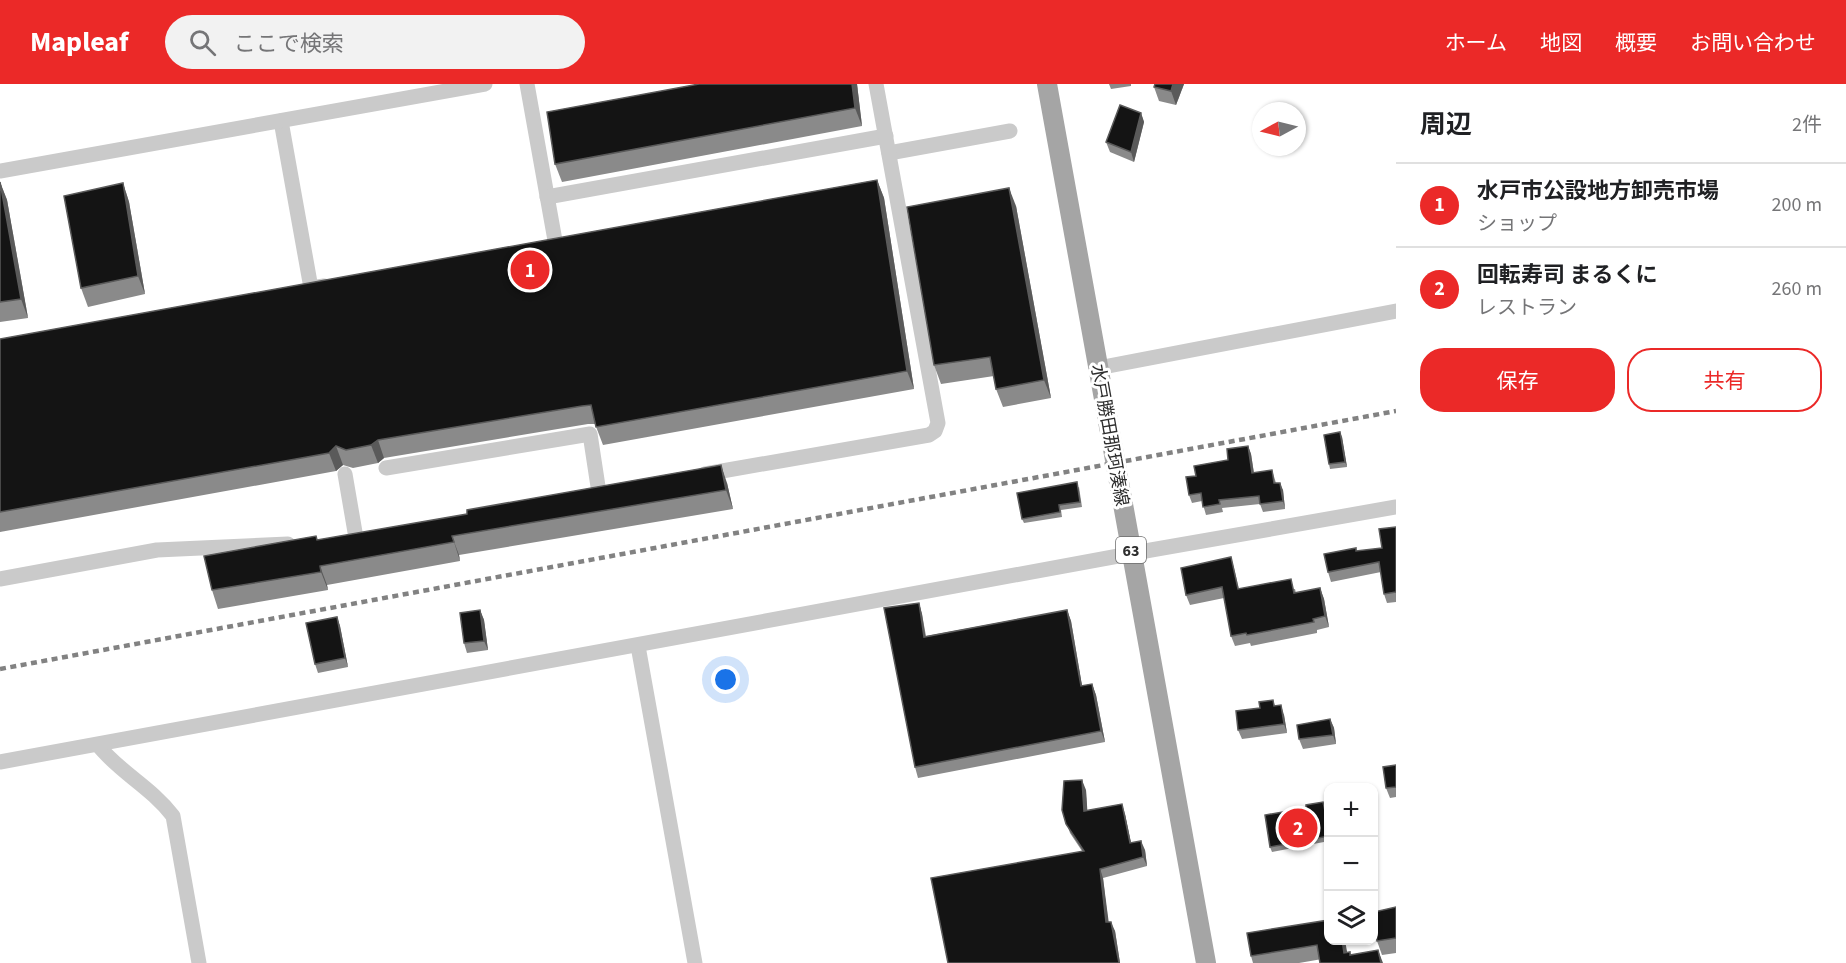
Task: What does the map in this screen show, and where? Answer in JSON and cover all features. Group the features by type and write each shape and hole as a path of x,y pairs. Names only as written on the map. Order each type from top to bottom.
{"main road":[{"name":"水戸勝田那珂湊線","path":"1047,84 1206,963"}],"street":[{"path":"0,171 280,121 448,87 485,84"},
{"path":"527,84 556,246"},
{"path":"693,477 929,435 935,431 938,423 888,187 889,153 876,84"},
{"path":"280,121 305,289 334,284"},
{"path":"889,153 1010,131"},
{"path":"547,197 886,136"},
{"path":"1098,369 1396,311"},
{"path":"386,468 590,434 599,493"},
{"path":"345,474 356,538"},
{"path":"0,762 1396,507"},
{"path":"0,579 157,550 300,543"},
{"path":"638,646 695,963"},
{"path":"98,745 106,755 160,799 172,816 199,963"}],"building":[{"path":"699,84 852,84 855,108 555,164 547,112"},
{"path":"1155,84 1173,84 1171,91 1154,87"},
{"path":"1120,105 1141,113 1131,152 1106,142"},
{"path":"877,180 907,371 596,427 591,405 582,406 378,440 371,445 346,450 336,446 329,453 0,512 0,339"},
{"path":"0,182 21,299 0,302"},
{"path":"123,183 138,276 81,288 64,196"},
{"path":"1009,188 1044,380 996,389 990,357 934,365 907,207"},
{"path":"1340,432 1345,462 1329,464 1324,435"},
{"path":"1248,446 1252,473 1272,470 1274,483 1280,483 1283,501 1260,504 1259,496 1219,500 1220,504 1203,507 1201,493 1189,495 1186,477 1196,476 1194,466 1228,460 1227,449"},
{"path":"721,465 726,490 452,536 454,542 320,566 321,572 212,590 204,556 316,536 317,540 467,514 467,510"},
{"path":"1077,482 1080,502 1059,505 1060,512 1022,519 1017,493"},
{"path":"1396,527 1396,592 1384,594 1379,562 1328,572 1324,554 1356,548 1356,551 1382,548 1379,529"},
{"path":"1231,557 1238,589 1291,579 1294,593 1320,588 1325,616 1313,619 1314,622 1231,636 1222,587 1186,595 1181,568"},
{"path":"919,603 924,637 1067,610 1081,686 1092,684 1101,731 915,767 884,608"},
{"path":"480,610 484,641 464,643 460,613"},
{"path":"337,617 345,658 315,664 306,623"},
{"path":"1273,700 1274,706 1281,705 1284,724 1238,730 1236,711 1260,708 1259,702"},
{"path":"1330,719 1333,735 1299,739 1297,725"},
{"path":"1396,765 1396,787 1386,788 1383,767"},
{"path":"1082,780 1084,811 1122,804 1130,843 1141,841 1143,857 1100,869 1106,922 1111,922 1119,963 948,963 931,878 1084,851 1066,824 1062,810 1064,781"},
{"path":"1323,802 1324,837 1270,847 1265,815 1306,808 1306,805"},
{"path":"1396,907 1396,938 1378,941 1378,911"},
{"path":"1324,921 1324,945 1343,945 1344,953 1350,952 1350,955 1378,950 1381,963 1320,963 1317,945 1251,956 1247,933"}],"railway":[{"path":"0,669 1396,411"}],"place":[{"name":"水戸市公設地方卸売市場","path":"530,270"},
{"name":"回転寿司 まるくに","path":"1298,828"}]}
